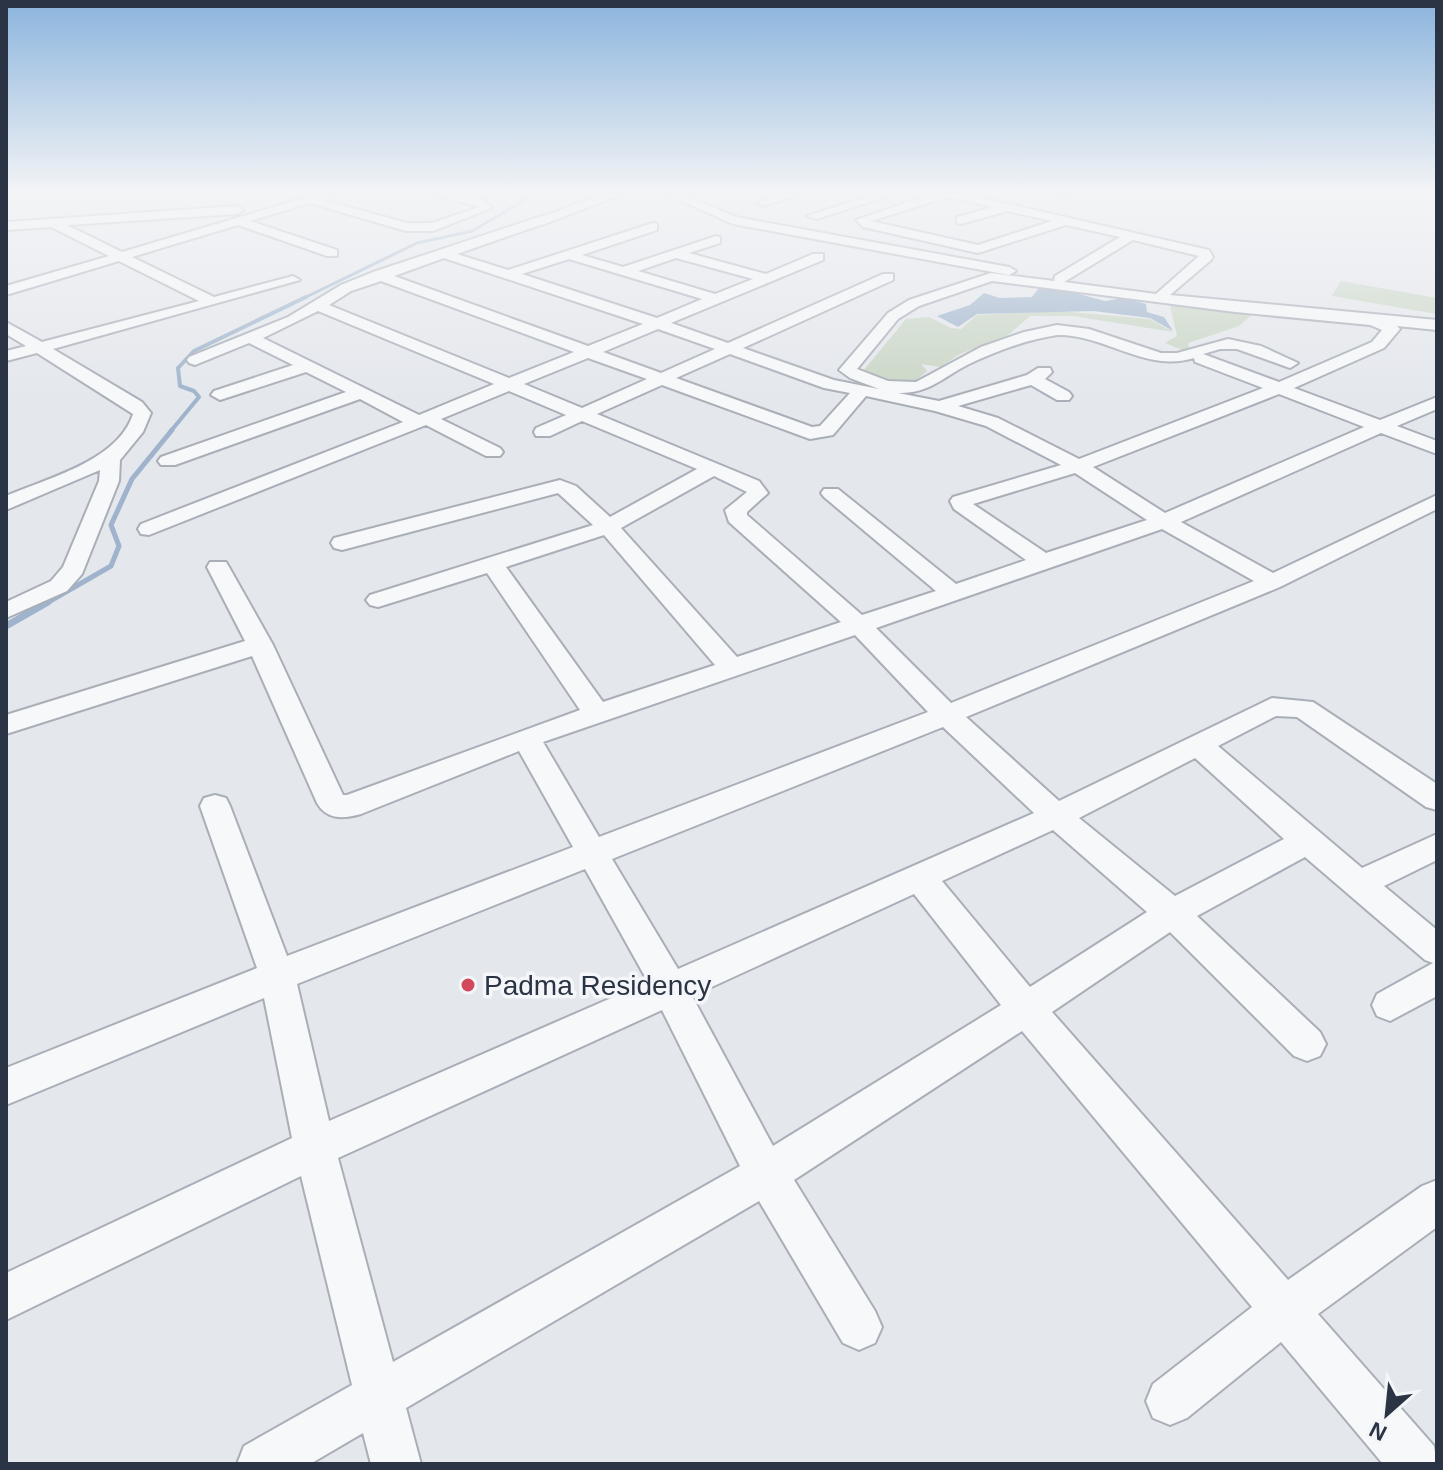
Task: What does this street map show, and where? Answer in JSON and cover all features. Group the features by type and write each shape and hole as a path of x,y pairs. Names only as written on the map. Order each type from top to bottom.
{"street":[{"path":"6,291 100,263"},
{"path":"130,263 212,302"},
{"path":"195,360 253,339 346,288 417,263"},
{"path":"472,263 830,384 939,406 992,422 1078,466 1164,521 1272,582"},
{"path":"510,274 545,263"},
{"path":"596,263 716,299"},
{"path":"625,271 650,263"},
{"path":"708,263 766,278"},
{"path":"149,529 804,263"},
{"path":"969,263 1162,295 1437,325"},
{"path":"1060,279 1087,263"},
{"path":"1162,295 1200,263"},
{"path":"378,275 815,434 826,431 862,390"},
{"path":"543,432 888,277"},
{"path":"1044,562 961,505 960,501 1078,466 1331,368 1378,345 1392,329 1373,321 1235,308 991,277 914,303 893,316 847,370 870,382 895,387 927,384 979,355 1034,335 1064,330 1088,333 1162,358 1178,358 1230,344 1290,363"},
{"path":"6,356 293,280"},
{"path":"317,305 714,468 758,490 756,496 736,510 737,517 859,625 947,715 1056,816 1172,913 1307,1044"},
{"path":"6,327 136,406 142,413 140,422 121,449 110,458 6,504"},
{"path":"253,339 361,393 493,452"},
{"path":"1201,359 1437,448"},
{"path":"220,395 307,366"},
{"path":"939,406 1039,376 1063,396"},
{"path":"168,461 361,393"},
{"path":"218,567 260,645 332,803 338,807 350,806 526,738 1164,521 1437,402"},
{"path":"6,611 59,586 74,569 109,481 110,458"},
{"path":"378,600 608,527 714,468"},
{"path":"342,543 560,486 569,490 608,527 732,668"},
{"path":"831,493 953,593"},
{"path":"6,1087 277,976 947,715 1272,582 1437,501"},
{"path":"493,564 597,714"},
{"path":"6,725 260,645"},
{"path":"6,1297 315,1148 1056,816 1272,707 1303,708 1437,799"},
{"path":"526,738 669,988 766,1174 859,1327"},
{"path":"1198,744 1437,950"},
{"path":"215,806 277,976 315,1148 396,1464"},
{"path":"262,1464 766,1174 1172,913 1307,841"},
{"path":"1359,884 1437,846"},
{"path":"919,877 1026,1009 1416,1464"},
{"path":"1390,1005 1437,977"},
{"path":"1170,1401 1286,1309 1437,1201"}],"green space":[{"path":"1341,281 1437,298 1437,314 1332,296"},
{"path":"1169,301 1254,313 1239,326 1188,343 1190,353 1165,343 1177,336"},
{"path":"1059,311 1150,319 1173,332 1073,316 1030,316 1007,336 960,354 940,367 921,364 927,371 913,383 859,376 906,319 929,317 951,328 961,329 977,315"}],"water":[{"path":"1042,284 1105,301 1125,298 1146,304 1147,312 1164,317 1173,331 1150,318 1093,311 977,314 958,327 937,316 970,305 984,293 1000,298 1032,297"}],"waterway":[{"path":"302,299 377,263"},
{"path":"170,432 199,397 194,391 180,386 178,368 194,351 306,297"},
{"path":"45,604 111,566 119,546 111,525 132,479 172,430"},
{"path":"6,626 48,602"}],"place":[{"name":"Padma Residency","path":"468,985"}]}
